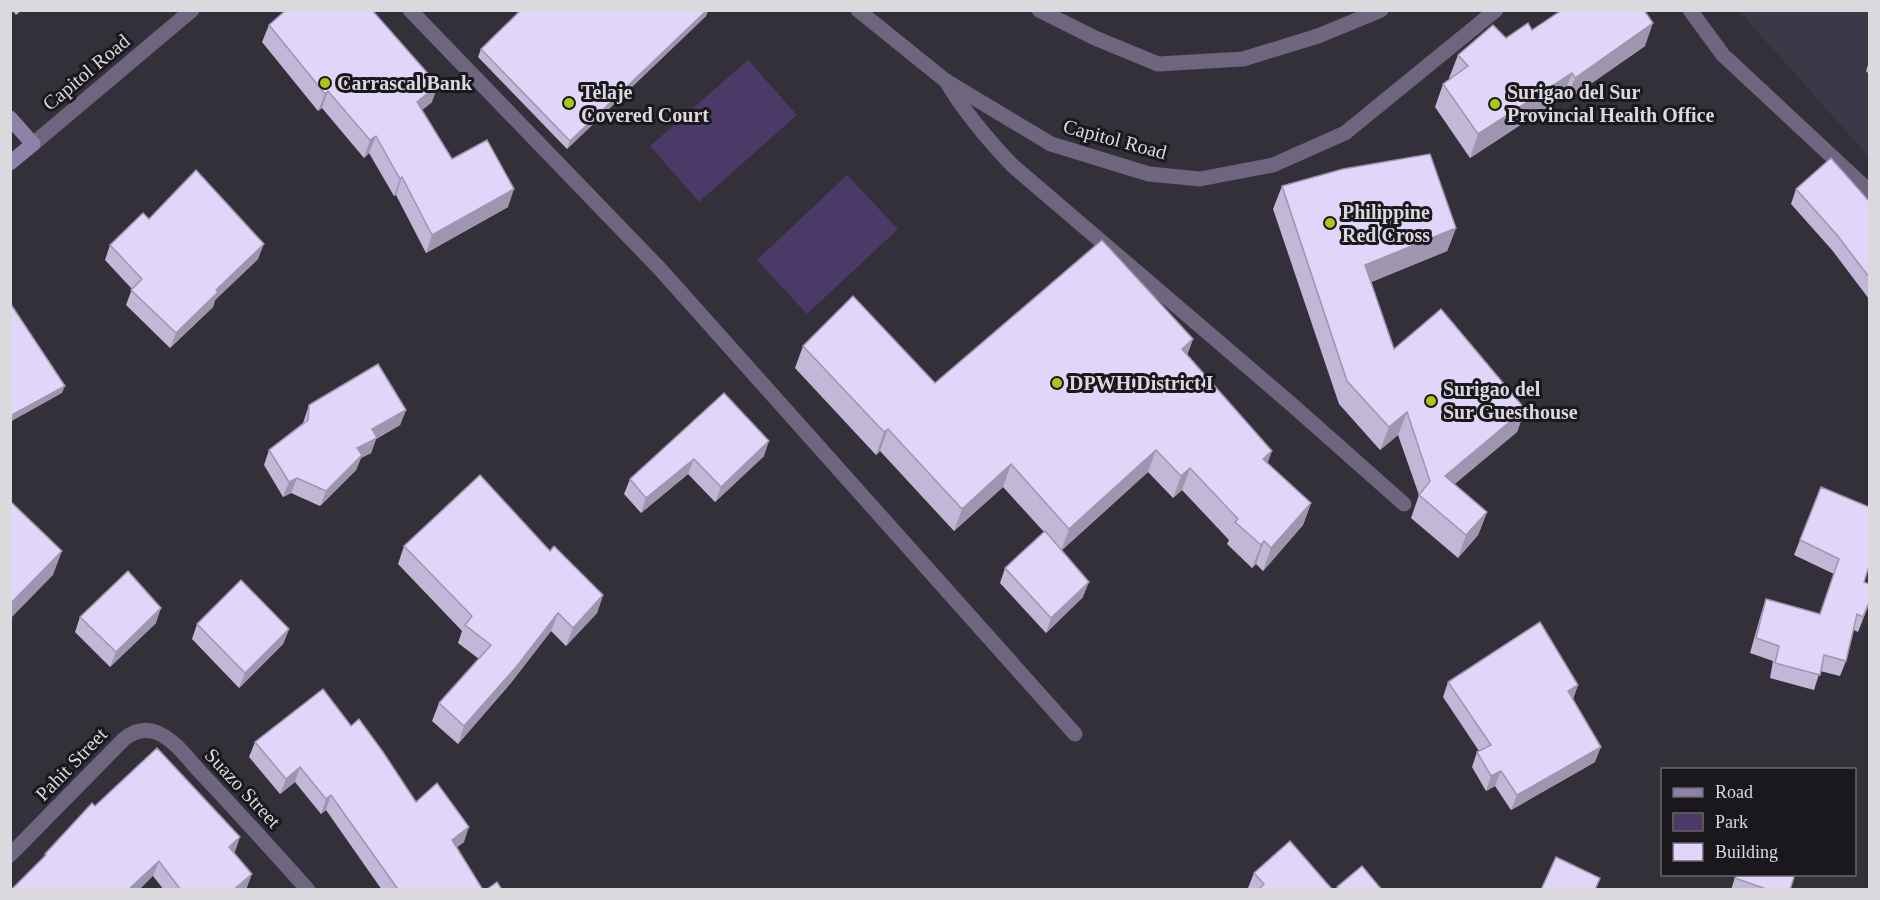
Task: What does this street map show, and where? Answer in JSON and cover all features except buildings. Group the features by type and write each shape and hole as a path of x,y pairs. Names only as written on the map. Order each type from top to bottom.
{"main road":[{"path":"10,118 33,144 10,163"}],"street":[{"name":"Capitol Road","path":"33,144 192,10"},
{"path":"410,10 660,269 1075,734"},
{"name":"Capitol Road","path":"858,10 946,81 1051,144 1149,174 1200,179 1273,165 1345,133 1496,10"},
{"path":"1039,10 1095,38 1158,64 1243,59 1318,36 1381,10"},
{"path":"1690,10 1723,55 1869,192"},
{"path":"946,81 983,135 1013,166 1290,403 1404,504"},
{"name":"Pahit Street","path":"10,855 124,739 138,731"},
{"name":"Suazo Street","path":"138,731 161,734 175,745 238,811 308,890"}],"shaded area":[{"path":"1739,11 1869,11 1869,157"}],"green space":[{"path":"748,60 797,115 699,202 650,146"},
{"path":"847,175 898,229 807,314 757,260"}],"place":[{"name":"Carrascal Bank","path":"325,83"},
{"name":"Telaje Covered Court","path":"569,103"},
{"name":"Surigao del Sur Provincial Health Office","path":"1495,104"},
{"name":"Philippine Red Cross","path":"1330,223"},
{"name":"DPWH District I","path":"1057,383"},
{"name":"Surigao del Sur Guesthouse","path":"1431,401"}]}
